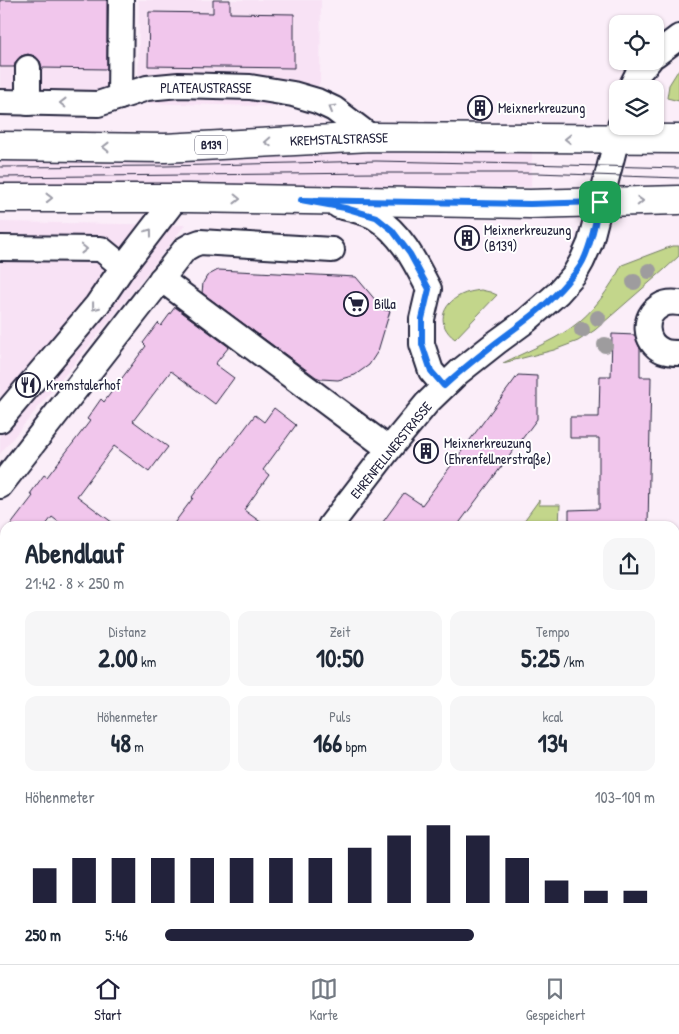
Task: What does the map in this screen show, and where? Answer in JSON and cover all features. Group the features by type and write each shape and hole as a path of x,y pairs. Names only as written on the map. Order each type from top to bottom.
{"main road":[{"name":"KREMSTALSTRASSE","path":"0,146 165,148 371,137 609,133"},
{"name":"KREMSTALSTRASSE","path":"638,135 679,139"},
{"path":"0,198 176,198 530,204 679,200"}],"street":[{"path":"120,97 121,0"},
{"path":"664,48 679,37"},
{"path":"28,68 28,103"},
{"name":"PLATEAUSTRASSE","path":"0,102 98,104 146,88 179,85 250,87 293,94 317,101 334,109 371,137"},
{"name":"EHRENFELLNERSTRASSE","path":"334,521 427,403 459,372 528,320 574,275 590,243 617,135"},
{"path":"0,420 97,305 123,267 176,198"},
{"path":"301,200 345,208 376,217 392,230 410,254 429,289 422,319 422,344 431,371 444,386"},
{"path":"0,486 161,279 185,249 192,244 200,242 332,250"},
{"path":"0,248 101,249 123,267"},
{"path":"161,279 389,449"},
{"path":"679,303 669,302 661,305 654,310 647,324 651,340 656,346 663,351 679,353"}],"shaded area":[{"path":"0,0 108,0 107,94 0,92"},
{"path":"139,0 321,0 320,82 306,107 138,103"},
{"path":"532,150 531,187 0,188 0,158 272,151"},
{"name":"Kremstalerhof","path":"0,222 185,225 0,454"}],"green space":[{"path":"679,69 679,101 667,98 669,85"},
{"path":"672,246 679,246 679,256 595,330 578,341 554,350 503,363 555,338 579,322 600,299 622,265"},
{"path":"481,290 497,295 455,339 445,328 443,316 445,310 454,299 461,295"},
{"path":"539,500 539,505 560,505 559,521 524,521"}],"building":[{"path":"0,0 107,0 107,69 42,68 40,61 28,54 21,56 16,61 14,67 0,67"},
{"path":"213,0 230,0 230,13 294,14 294,68 148,66 149,12 213,13"},
{"path":"218,270 356,277 377,302 380,309 390,311 378,351 369,365 355,375 338,380 316,377 202,293 203,283 207,276"},
{"path":"175,307 229,347 215,364 234,378 215,404 171,371 133,421 168,447 149,472 114,446 77,496 110,521 57,521 52,517 49,521 14,521 33,496 30,494 44,475 47,477 90,421 87,419 101,399 104,402 146,346 143,343 158,323 161,326"},
{"path":"612,334 635,335 640,349 640,377 651,377 648,521 569,521 569,510 599,509 599,438 570,438 570,417 599,417 600,376 611,376"},
{"path":"518,375 537,376 537,419 461,521 384,521 404,493 422,505"},
{"path":"274,408 296,425 263,470 269,475 244,510 259,521 176,521 255,415 264,422"}],"tram line":[{"path":"0,167 165,166 376,161 679,168"},
{"path":"0,177 537,173 679,178"}],"place":[{"name":"Meixnerkreuzung","path":"480,108"},
{"name":"Meixnerkreuzung (B139)","path":"467,238"},
{"name":"Billa","path":"356,304"},
{"name":"Kremstalerhof","path":"28,385"},
{"name":"Meixnerkreuzung (Ehrenfellnerstraße)","path":"426,451"}],"route":[{"path":"301,200 530,204 600,202 590,243 574,275 528,320 497,342 444,386 431,371 422,344 422,319 429,289 410,254 392,230 376,217 345,208 301,200"}]}
